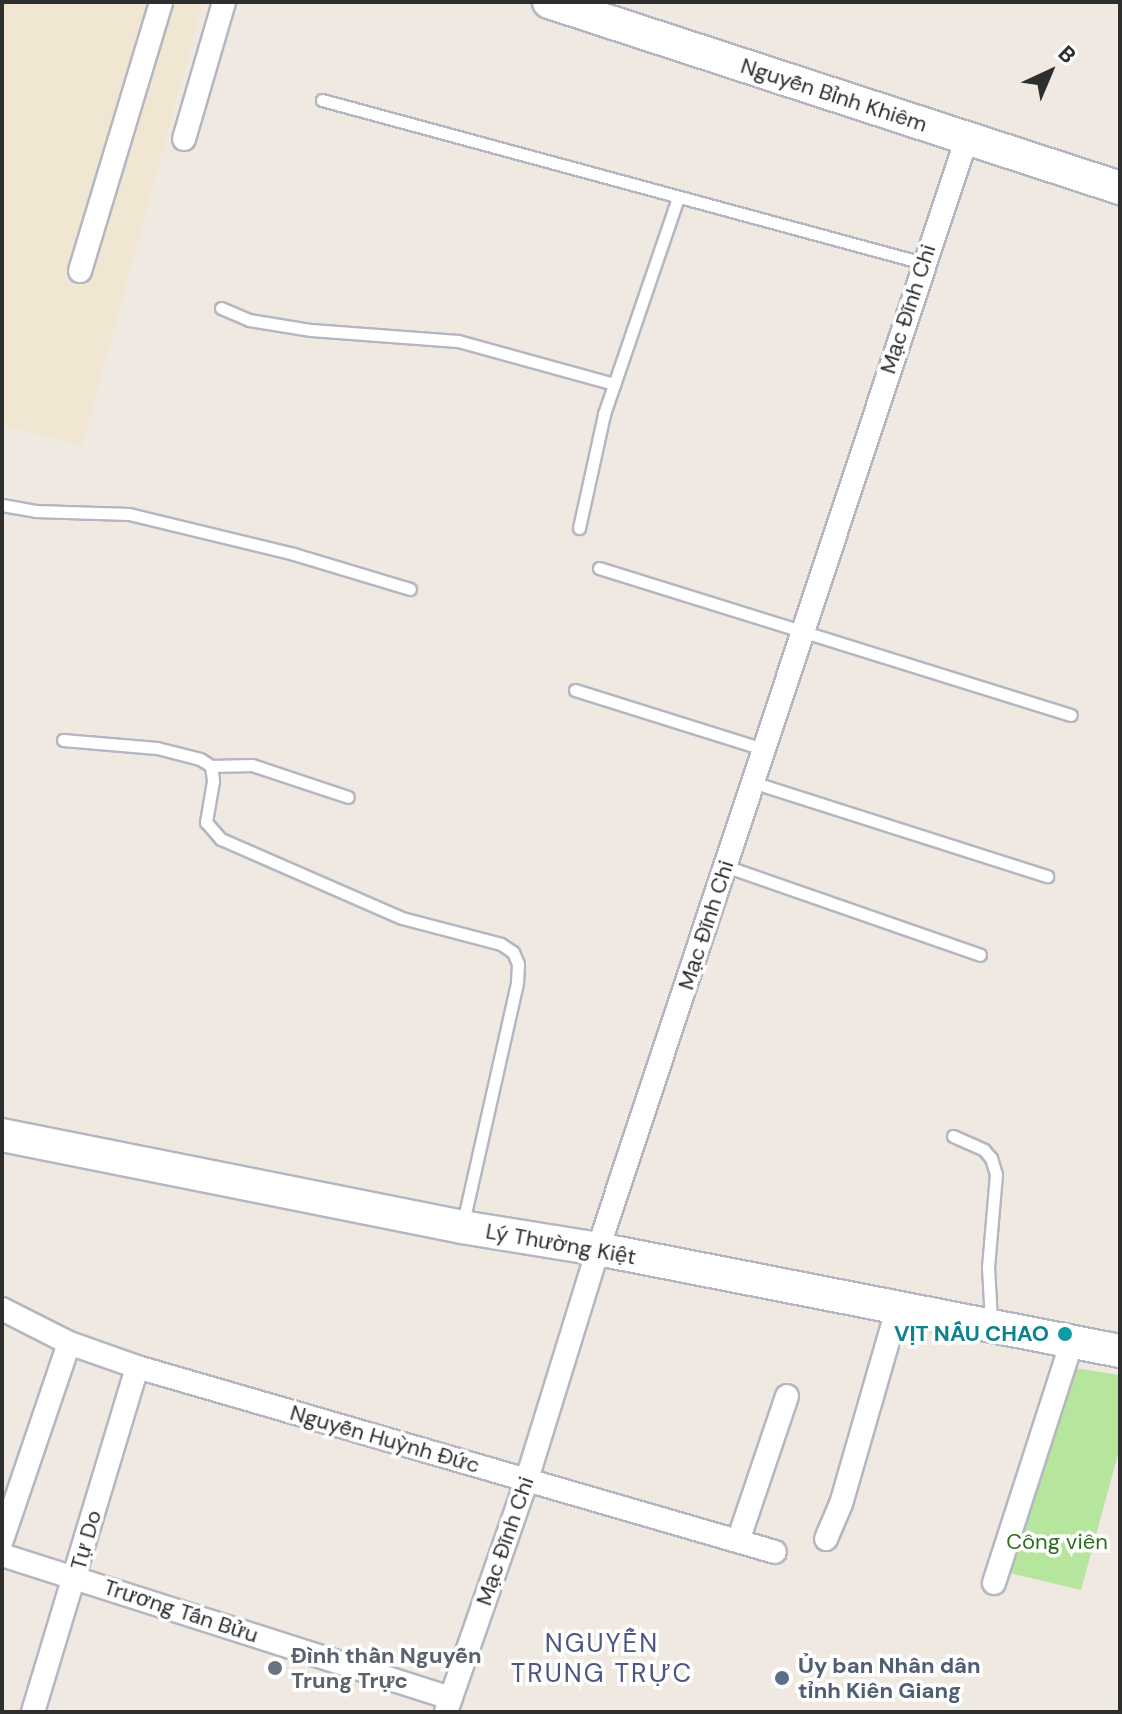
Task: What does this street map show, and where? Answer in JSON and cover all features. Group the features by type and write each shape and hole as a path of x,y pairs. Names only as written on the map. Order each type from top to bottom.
{"main road":[{"name":"Nguyễn Bỉnh Khiêm","path":"549,2 1120,188"},
{"name":"Lý Thường Kiệt","path":"2,1135 462,1227 598,1249 1120,1351"}],"street":[{"path":"80,271 161,2"},
{"path":"184,139 224,2"},
{"name":"Mạc Đĩnh Chi","path":"449,1705 527,1479 598,1249 967,138"},
{"path":"826,1539 841,1504 898,1307"},
{"name":"Nguyễn Huỳnh Đức","path":"2,1309 69,1343 137,1367 775,1552"},
{"path":"994,1583 1072,1341"},
{"path":"2,1540 69,1343"},
{"name":"Tự Do","path":"33,1712 137,1367"},
{"path":"738,1541 787,1396"},
{"name":"Trương Tấn Bửu","path":"2,1555 76,1577 449,1705"}],"lane":[{"path":"322,100 923,263"},
{"path":"579,528 595,448 614,384 678,198"},
{"path":"221,308 249,320 311,330 458,341 614,384"},
{"path":"2,505 35,511 129,514 294,554 410,589"},
{"path":"599,568 1071,715"},
{"path":"575,690 763,749"},
{"path":"63,740 157,748 211,766 252,765 348,797"},
{"path":"211,766 213,781 206,822 221,839 402,918 501,944 513,952 518,964 517,983 462,1227"},
{"path":"752,782 1047,876"},
{"path":"725,866 980,955"},
{"path":"953,1136 984,1150 991,1158 996,1174 988,1267 992,1326"}],"shaded area":[{"path":"2,2 203,2 82,445 2,425"}],"green space":[{"name":"Công viên","path":"1074,1368 1120,1375 1120,1447 1081,1590 1010,1573"}],"place":[{"name":"VỊT NẤU CHAO","path":"1065,1334"},
{"name":"Đình thần Nguyễn Trung Trực","path":"275,1668"},
{"name":"Ủy ban Nhân dân tỉnh Kiên Giang","path":"782,1678"}],"district":[{"name":"NGUYỄN TRUNG TRỰC","path":"602,1659"}]}
